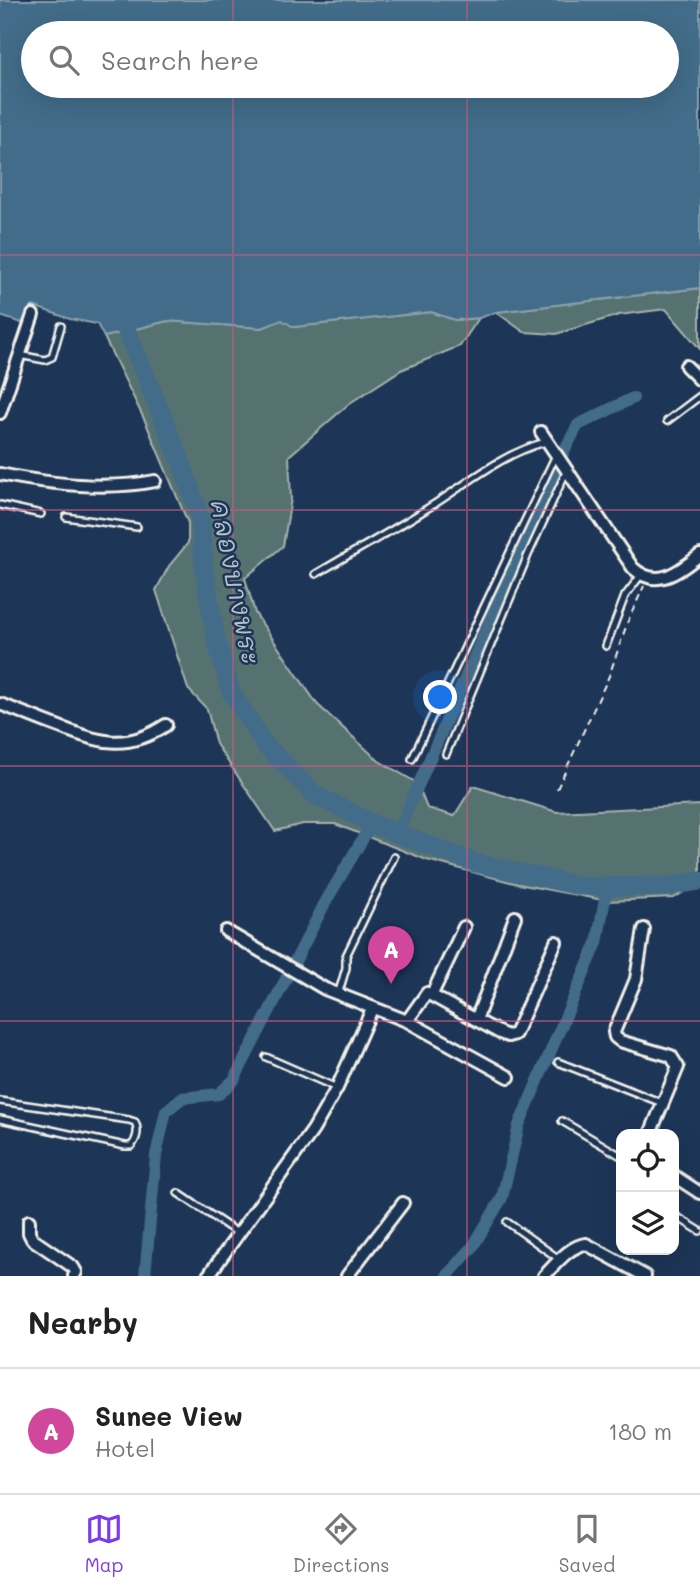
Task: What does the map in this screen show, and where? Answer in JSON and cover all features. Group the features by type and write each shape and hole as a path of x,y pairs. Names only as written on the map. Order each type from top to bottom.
{"street":[{"path":"0,413 33,315"},
{"path":"686,366 700,380"},
{"path":"544,437 633,568 644,577 657,580 699,558"},
{"path":"0,474 32,480 122,486 155,481"},
{"path":"0,704 94,740 118,743 135,741 152,735 166,725"},
{"path":"476,1020 514,917"},
{"path":"432,994 464,927"},
{"path":"644,929 636,979 614,1032 620,1041 671,1056 678,1067 652,1129"},
{"path":"226,932 338,995 407,1021 509,1077"},
{"path":"407,1021 427,993 500,1034 515,1034 556,942"},
{"path":"208,1276 308,1138 337,1088 372,1009"},
{"path":"679,1181 700,1193"},
{"path":"347,1276 403,1203"},
{"path":"29,1221 32,1239 73,1267 76,1272 74,1276"},
{"path":"544,1276 578,1245 586,1244 645,1276"}],"lane":[{"path":"19,355 45,360 52,357 61,326"},
{"path":"667,421 700,396"},
{"path":"316,574 427,509 508,456 544,437"},
{"path":"412,759 556,454"},
{"path":"446,754 528,555 567,470"},
{"path":"0,505 41,514"},
{"path":"66,517 137,527"},
{"path":"606,646 625,596 644,577"},
{"path":"338,995 346,968 346,956 394,857"},
{"path":"266,1057 337,1088"},
{"path":"558,1062 663,1104"},
{"path":"0,1101 129,1120 135,1122 137,1135 131,1146 125,1146 0,1119"},
{"path":"562,1121 616,1153"},
{"path":"178,1193 239,1234"},
{"path":"679,1218 700,1231"},
{"path":"508,1222 560,1259"}],"path":[{"path":"557,789 609,676 644,577"}],"green space":[{"path":"700,288 700,349 666,309 619,315 556,334 524,332 496,312"},
{"path":"431,312 455,320 479,318 460,346 401,370 350,403 289,456 291,499 283,546 245,578 255,613 317,704 379,761 417,783 427,808 454,816 473,786 557,812 700,805 700,882 674,898 608,901 518,884 427,860 335,824 303,824 275,831 216,744 207,709 188,689 156,590 169,566 188,543 188,523 146,423 104,337 167,321 262,328 282,319 294,327"}],"water":[{"path":"0,0 700,0 700,288 496,312 479,318 455,320 431,312 294,327 282,320 262,328 167,321 104,337 97,324 70,319 33,306 22,323 0,316"}],"waterway":[{"name":"คลองบางพระ","path":"117,307 180,459 200,517 204,569 216,639 231,692 264,744 315,795 380,827 475,863 579,886 664,887 700,881"},
{"path":"397,834 564,451 578,425 633,398"},
{"path":"145,1276 156,1155 166,1111 182,1098 219,1094 234,1080 326,901 372,823"},
{"path":"447,1276 472,1248 502,1198 519,1125 597,943 607,887"}],"place":[{"name":"Sunee View","path":"391,984"}]}
